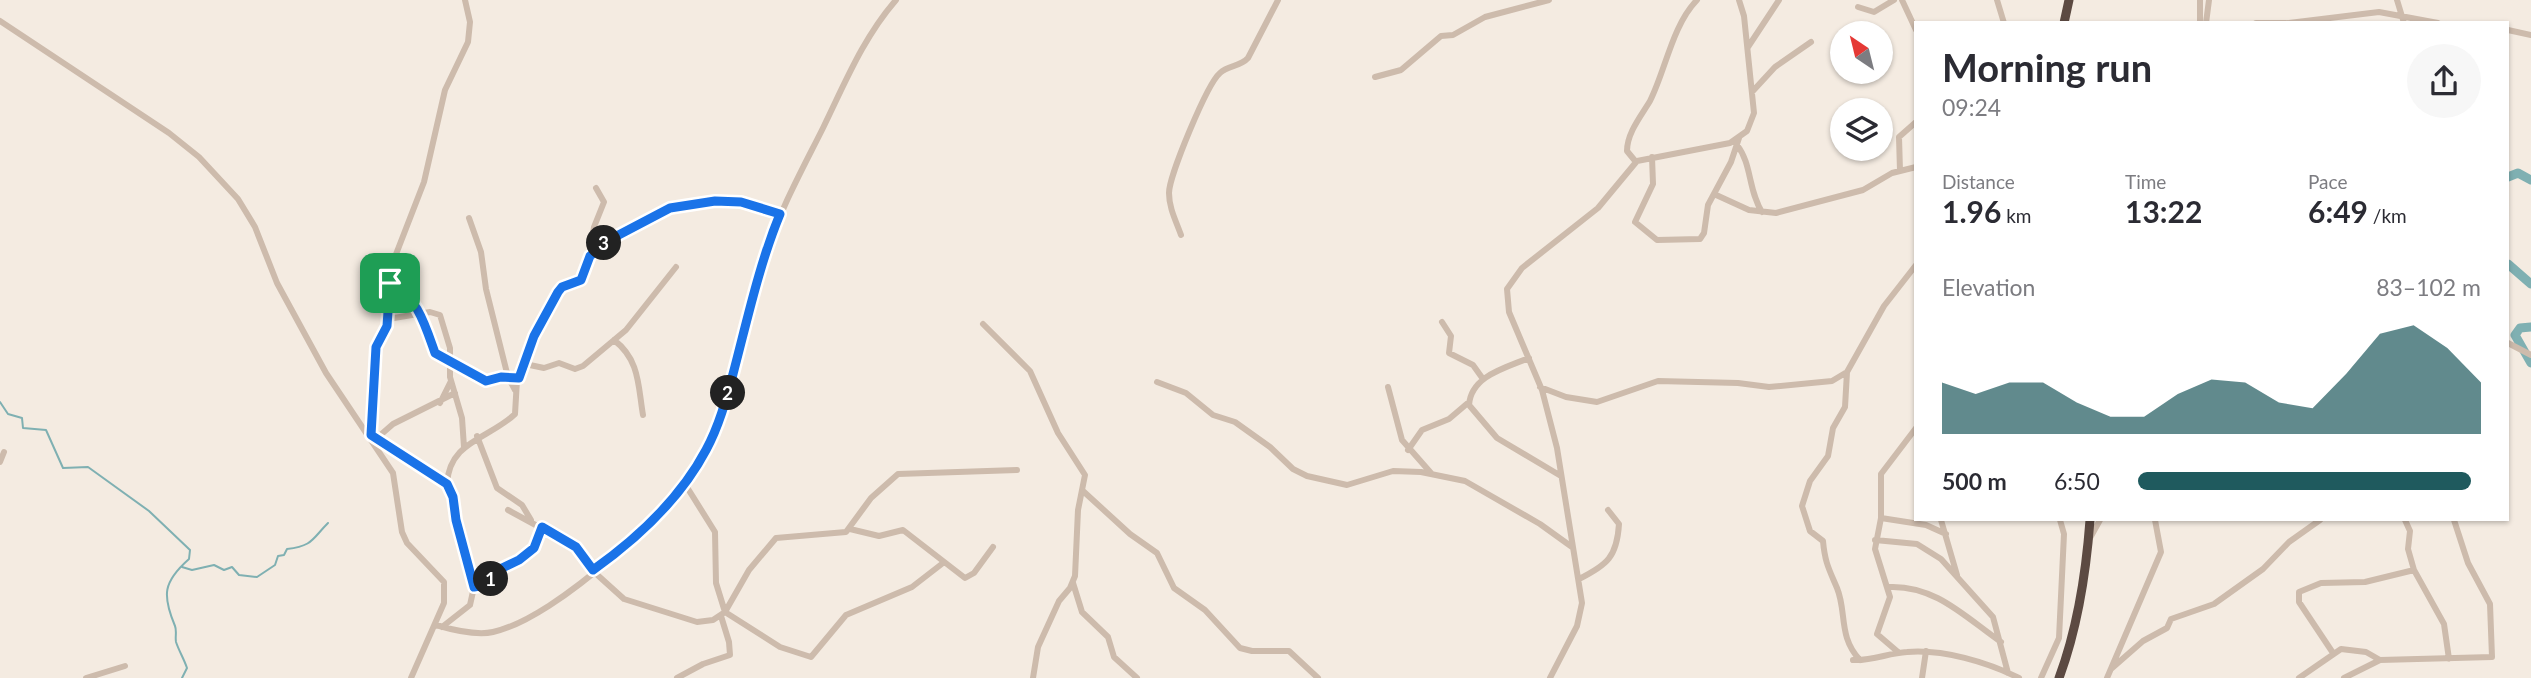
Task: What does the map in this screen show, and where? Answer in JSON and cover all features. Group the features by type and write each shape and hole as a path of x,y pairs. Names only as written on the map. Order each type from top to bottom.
{"highway":[{"path":"2064,21 2069,0"},
{"path":"2059,678 2077,620 2090,521"}],"street":[{"path":"373,437 376,347 388,318 393,262 424,182 441,101 468,43 470,22 466,0"},
{"path":"439,626 490,633 509,627 560,597 641,532 685,484 706,451 723,411 764,259 780,214 864,43 896,0"},
{"path":"1181,235 1170,202 1171,179 1204,97 1220,73 1245,61 1278,0"},
{"path":"1375,77 1401,70 1443,35 1453,35 1485,17 1549,0"},
{"path":"1636,162 1628,151 1631,134 1663,74 1681,25 1697,0"},
{"path":"1652,157 1653,184 1634,219 1651,238 1662,241 1701,238 1708,205 1738,141 1754,119 1748,47 1739,0"},
{"path":"1748,47 1779,0"},
{"path":"1858,7 1874,12 1894,0"},
{"path":"1902,0 1914,26"},
{"path":"1997,0 2003,21"},
{"path":"2200,0 2200,21"},
{"path":"2206,21 2209,0"},
{"path":"2397,0 2404,21"},
{"path":"2300,21 2379,12 2429,21"},
{"path":"0,21 169,133 227,185 251,219 266,260 330,380 373,437 393,473 402,532 407,543 444,582 444,603 439,626 411,678"},
{"path":"2509,30 2531,35"},
{"path":"1752,92 1775,67 1811,42"},
{"path":"1900,171 1899,137 1914,124"},
{"path":"1550,678 1581,618 1579,579 1561,476 1540,387 1508,307 1507,289 1513,278 1598,208 1636,162 1738,141"},
{"path":"1738,141 1747,163 1747,177 1762,212"},
{"path":"1714,194 1762,212 1776,213 1863,191 1900,171 1914,168"},
{"path":"439,626 470,605 474,587 456,520 453,497 447,484 449,467 464,447 477,436 515,414 519,378 534,336 562,287 581,280 590,256 594,227 604,202 596,188"},
{"path":"590,256 611,239 665,210 685,204 741,202 780,214"},
{"path":"469,218 481,252 486,289 508,377 516,392"},
{"path":"525,363 544,368 559,363 575,369 602,353 656,294 676,267"},
{"path":"1914,268 1884,306 1847,372 1845,407 1833,428 1828,456 1809,485 1802,511 1810,531 1823,541 1824,561 1838,592 1845,632 1856,660 1875,660 1898,652 1926,651 2019,678"},
{"path":"390,283 407,293 432,336 434,352 486,381 519,378"},
{"path":"388,318 420,316 430,312 440,315 448,335 451,382 464,427 464,447"},
{"path":"1442,322 1451,336 1449,354 1474,366 1483,379"},
{"path":"983,324 1030,371 1066,449 1086,475 1078,510 1073,583 1082,612 1108,637 1114,657 1137,678"},
{"path":"614,340 628,352 638,374 642,415"},
{"path":"2509,344 2531,355"},
{"path":"1408,450 1422,430 1446,420 1469,402 1477,384 1483,379 1528,358"},
{"path":"1540,387 1566,397 1597,402 1658,381 1794,387 1832,382 1847,372"},
{"path":"440,403 451,382"},
{"path":"1157,382 1186,393 1213,415 1240,425 1293,469 1307,475 1347,485 1393,471 1432,474 1473,484 1572,547"},
{"path":"1388,387 1402,440 1408,450 1432,474"},
{"path":"373,437 455,393"},
{"path":"1469,402 1497,438 1561,476"},
{"path":"1898,652 1877,634 1890,601 1889,587 1875,549 1875,540 1881,518 1881,474 1914,431"},
{"path":"477,436 498,488 522,505 532,521"},
{"path":"373,437 447,484"},
{"path":"0,462 4,452"},
{"path":"508,510 576,547 593,570 634,604 697,622 723,614 749,570 776,538 841,533 850,529 871,498 902,473 1017,471"},
{"path":"677,678 703,664 730,655 716,583 715,532 685,484"},
{"path":"1083,491 1130,534 1155,552 1174,588 1205,610 1240,648 1289,652 1318,678"},
{"path":"1579,579 1605,566 1609,560 1619,524 1608,510"},
{"path":"1881,518 1926,525 1945,534"},
{"path":"1941,521 1958,576"},
{"path":"2042,678 2059,638 2064,534 2060,521"},
{"path":"2089,540 2099,521"},
{"path":"2107,678 2161,552 2155,521"},
{"path":"2111,669 2143,641 2167,628 2171,619 2208,607 2263,569 2289,542 2319,521"},
{"path":"2405,521 2410,531 2408,549 2414,570 2444,624 2449,659"},
{"path":"2299,678 2341,649 2356,650 2380,660 2490,659 2494,644 2488,598 2468,563 2454,521"},
{"path":"474,587 486,585 503,566 527,555 534,548 542,527"},
{"path":"850,529 879,536 903,530 962,577 970,577 993,547"},
{"path":"1875,540 1924,547 1958,576 1993,617 2008,673"},
{"path":"723,614 780,647 811,657 846,615 912,587 943,563"},
{"path":"2333,653 2299,602 2299,592 2321,583 2365,582 2414,570"},
{"path":"1033,678 1038,647 1059,601 1073,583"},
{"path":"1889,587 1911,587 1937,596 2001,642"},
{"path":"1922,678 1926,651"},
{"path":"2344,678 2380,660"},
{"path":"86,678 125,666"}],"waterway":[{"path":"2509,177 2518,173 2531,180"},
{"path":"2509,265 2531,284"},
{"path":"2531,327 2520,328 2515,335 2531,363"},
{"path":"0,402 8,414 22,418 23,428 46,430 63,468 88,467 149,511 190,550 189,559 174,575 167,590 168,606 176,628 176,642 187,668 182,678"},
{"path":"182,567 192,570 214,565 224,570 232,567 239,575 257,577 275,565 278,556 284,555 287,549 307,544 328,523"}],"route":[{"path":"741,202 780,214 764,259 723,411 706,451 685,484 666,506 641,532 593,570 576,547 542,527 534,548 527,555 503,566 488,584 474,587 456,520 453,497 447,484 371,435 376,347 387,326 390,283 407,293 432,336 435,353 444,356 461,370 486,381 501,377 519,378 534,336 558,292 562,287 581,280 587,271 590,256 611,239 665,210 685,204 741,202"}]}
